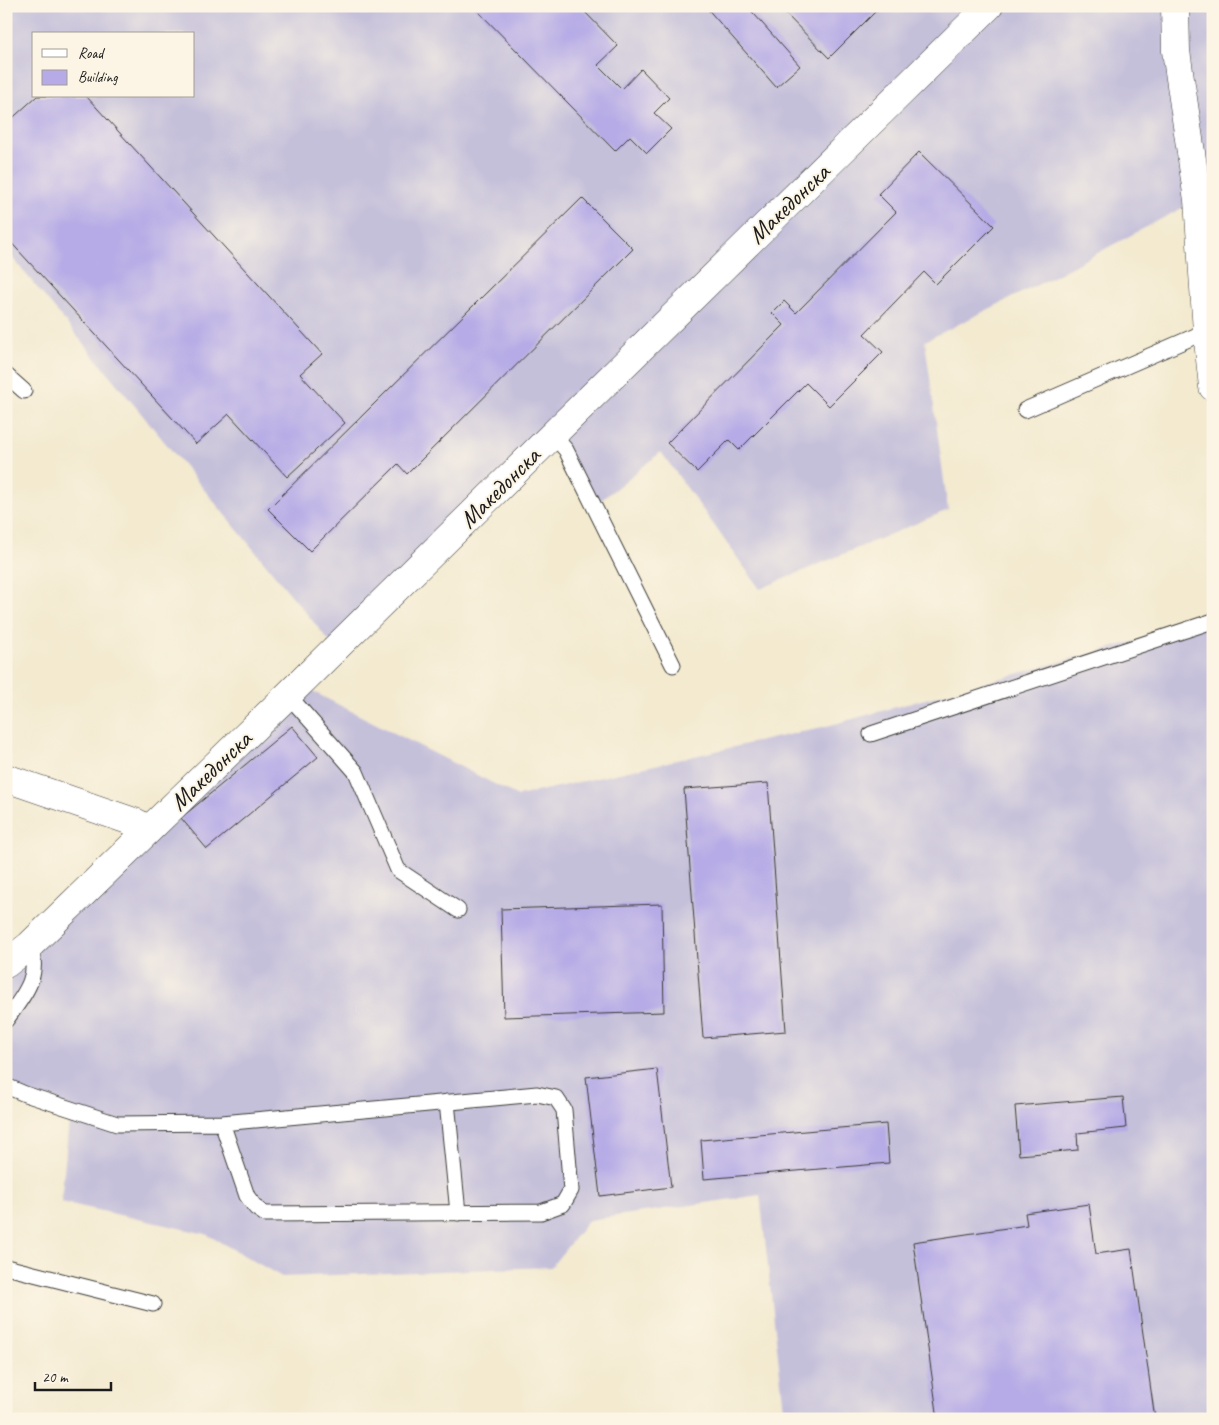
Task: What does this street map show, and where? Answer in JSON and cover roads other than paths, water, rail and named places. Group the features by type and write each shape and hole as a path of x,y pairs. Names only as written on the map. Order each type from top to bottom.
{"street":[{"name":"Македонска","path":"6,964 30,945 288,695 989,6"},
{"path":"1175,6 1176,51 1198,200 1213,387"},
{"path":"6,778 137,823 148,830"}],"lane":[{"path":"1025,410 1210,331"},
{"path":"6,375 24,391"},
{"path":"552,434 566,450 673,665"},
{"path":"871,734 1213,621"},
{"path":"288,695 356,772 398,870 458,910"},
{"path":"6,1020 20,1001 34,975 34,955 30,945"},
{"path":"6,1086 116,1124 222,1123 537,1094 556,1098 564,1110 571,1190 564,1204 541,1212 265,1214 256,1208 246,1196 222,1123"},
{"path":"447,1102 458,1213"},
{"path":"6,1267 153,1304"}]}
